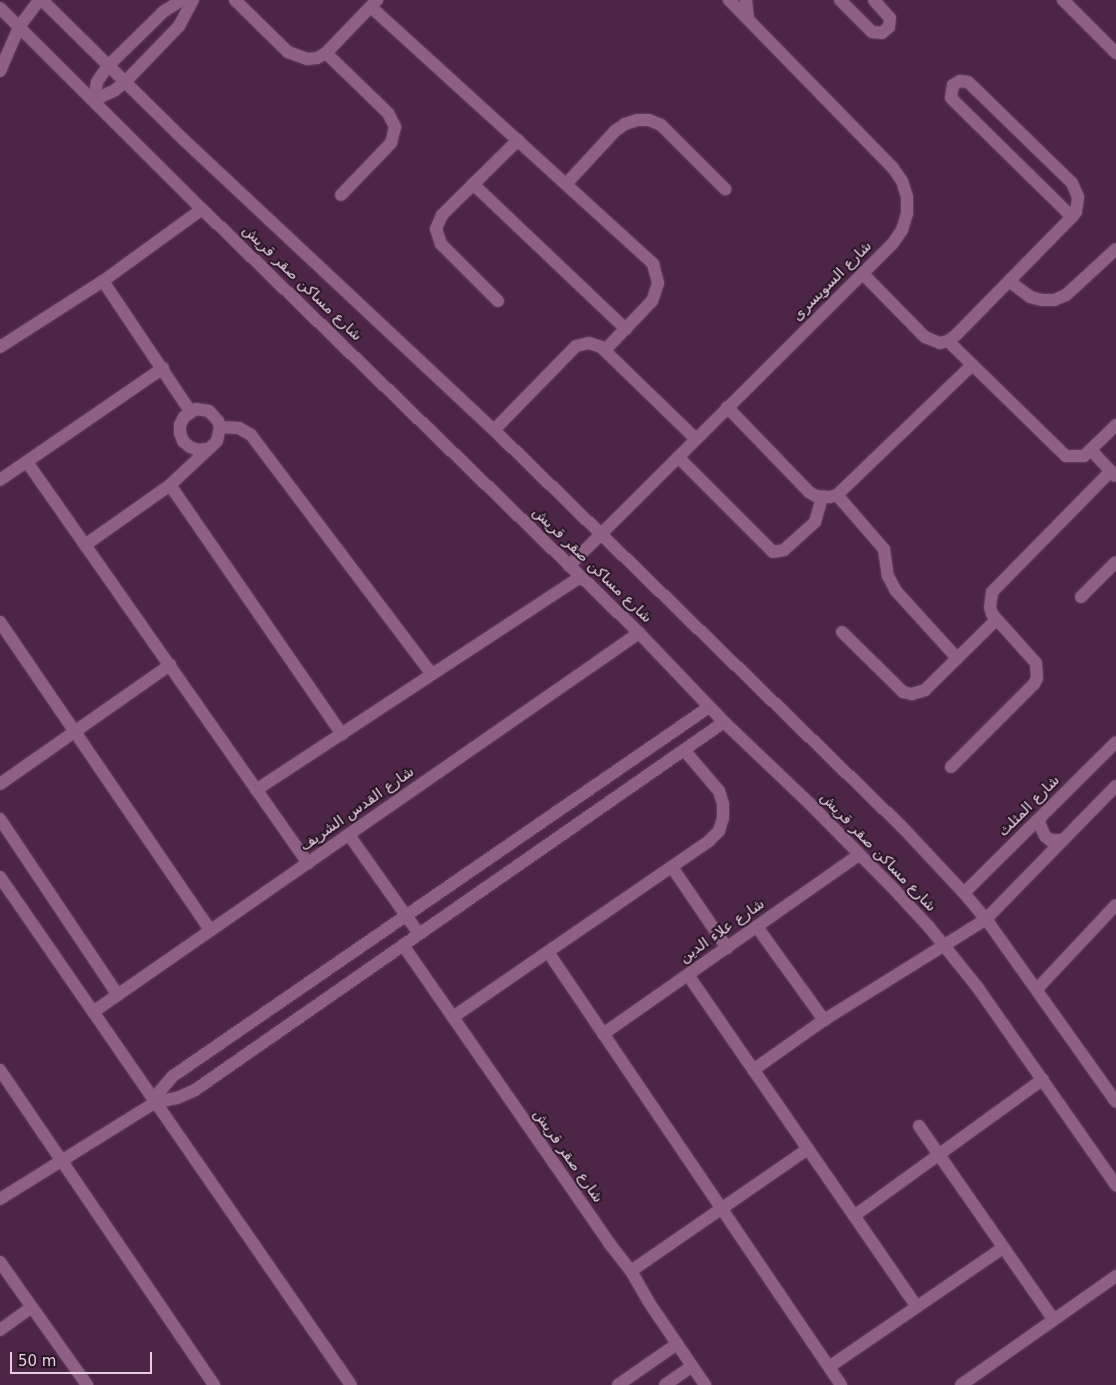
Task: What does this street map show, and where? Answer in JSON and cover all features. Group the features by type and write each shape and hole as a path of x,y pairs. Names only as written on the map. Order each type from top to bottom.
{"street":[{"path":"0,71 19,27 40,0"},
{"name":"شارع مساكن صقر قريش","path":"40,0 184,140 494,430 905,830 964,892 986,920 1116,1102"},
{"path":"94,100 97,82 108,66 163,12 182,0"},
{"path":"94,100 115,90 125,82 179,26 193,0"},
{"path":"235,0 288,52 307,59 317,58 326,53 374,3 518,140 646,257 657,273 656,292 652,301 605,350"},
{"name":"شارع السويسرى","path":"569,566 893,243 902,230 907,206 902,182 893,168 730,0"},
{"path":"746,0 748,18"},
{"path":"840,0 872,32 882,33 889,27 890,18 874,0"},
{"path":"1063,0 1116,53"},
{"name":"شارع مساكن صقر قريش","path":"0,8 202,209 639,633 709,708 890,885 944,946 996,1012 1116,1185"},
{"path":"326,53 388,113 395,127 391,143 341,195"},
{"path":"862,273 925,338 940,343 948,341 1072,217 1078,205 1076,190 1072,183 968,82 960,81 952,85 951,98 1072,217"},
{"path":"567,184 615,131 625,124 637,120 649,120 661,125 725,189"},
{"path":"498,300 441,244 437,237 436,229 442,215 518,140"},
{"path":"473,184 626,329"},
{"path":"0,348 103,281 202,209"},
{"path":"1009,281 1030,297 1054,300 1066,295 1116,249"},
{"path":"103,281 190,411"},
{"path":"948,341 1066,456 1084,456 1116,425"},
{"path":"494,430 576,346 596,344 605,350 696,439"},
{"path":"727,407 809,492 822,498 837,496 972,365"},
{"path":"0,480 162,368"},
{"path":"85,545 170,485 206,449 217,441 220,427 210,411 196,409 190,411 180,425 183,441 198,450 206,449"},
{"path":"220,427 239,428 250,435 432,674"},
{"path":"952,768 1034,684 1037,678 1036,663 996,620 990,607 990,599 996,586 1113,474 1091,450"},
{"path":"678,457 773,552 784,550 816,522 822,498"},
{"path":"27,462 308,864"},
{"path":"170,485 342,734"},
{"path":"837,496 884,549 888,576 896,591 957,658"},
{"path":"1081,597 1116,562"},
{"path":"256,790 580,577"},
{"path":"842,632 907,693 916,694 925,690 996,620"},
{"path":"0,622 210,930"},
{"name":"شارع القدس الشريف","path":"93,1012 639,633"},
{"path":"0,784 170,665"},
{"path":"156,1102 160,1091 173,1076 709,708"},
{"path":"0,1199 156,1102 177,1098 195,1090 724,722"},
{"name":"شارع المثلث","path":"964,892 1116,742"},
{"path":"453,1018 709,842 719,831 723,818 723,804 719,791 684,750"},
{"path":"753,1070 824,1020 986,920 1116,786"},
{"path":"1041,817 1039,823 1044,836 1050,840 1063,840"},
{"path":"0,818 118,995"},
{"path":"348,835 418,934"},
{"name":"شارع علاء الدين","path":"603,1034 860,855"},
{"path":"672,867 727,948"},
{"path":"0,877 4,892 93,1012 351,1385"},
{"path":"1037,989 1116,906"},
{"path":"757,926 824,1020"},
{"name":"شارع صقر قريش","path":"403,945 609,1243 631,1271 705,1385"},
{"path":"548,952 841,1385"},
{"path":"688,975 917,1307"},
{"path":"0,1070 214,1385"},
{"path":"854,1216 1043,1079"},
{"path":"919,1126 1054,1320"},
{"path":"631,1271 808,1148"},
{"path":"829,1368 1004,1248"},
{"path":"0,1262 87,1385"},
{"path":"966,1384 1116,1276"},
{"path":"0,1330 32,1307"},
{"path":"618,1385 677,1344"},
{"path":"665,1385 692,1366"}]}
